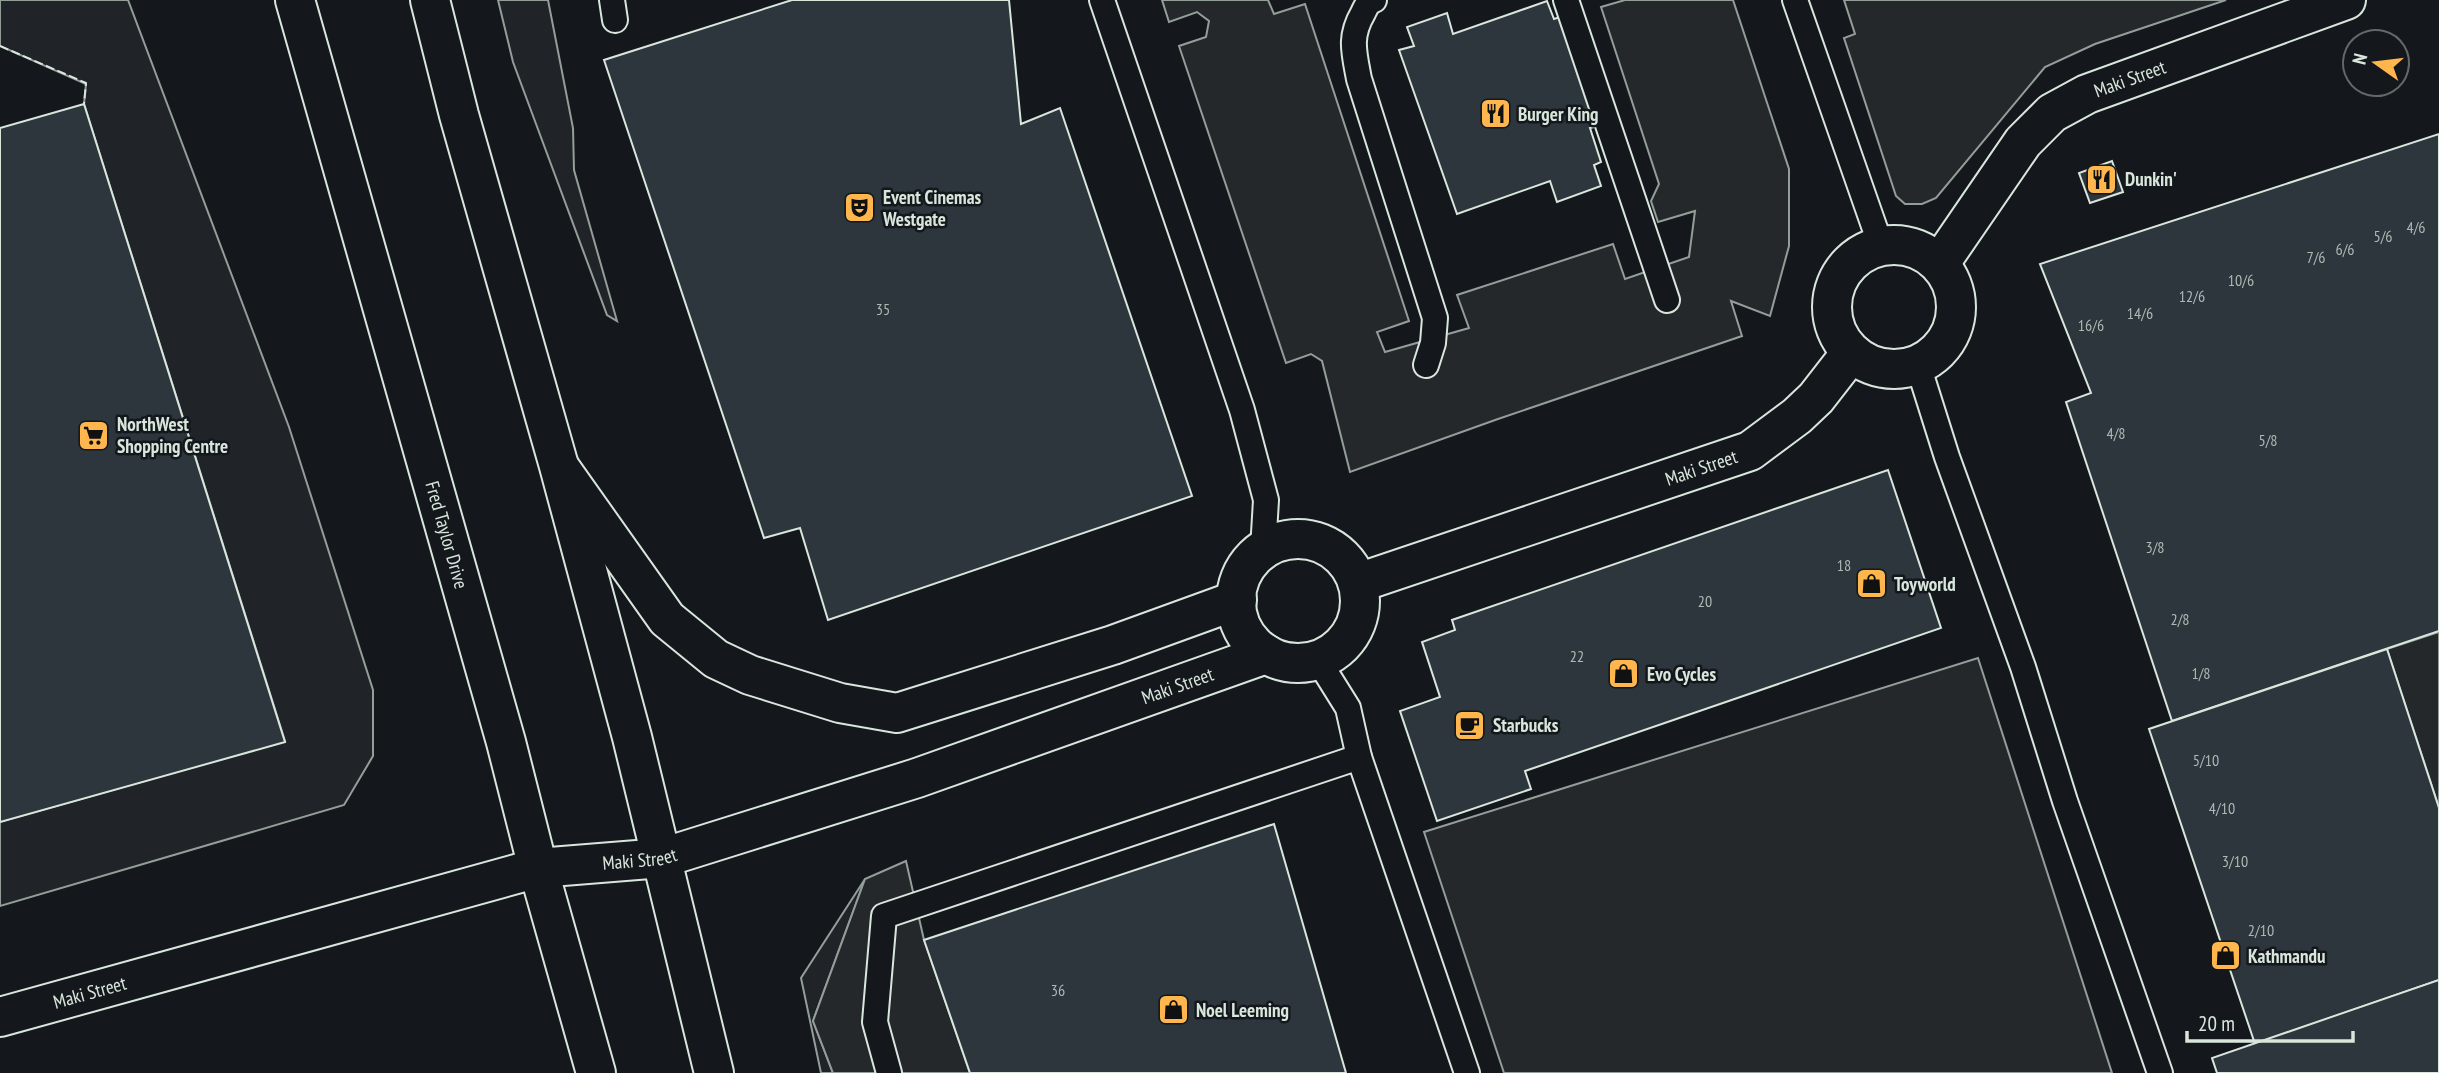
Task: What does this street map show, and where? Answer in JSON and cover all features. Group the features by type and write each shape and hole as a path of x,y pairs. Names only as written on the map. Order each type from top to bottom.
{"street":[{"path":"275,0 320,94"},
{"name":"Fred Taylor Drive","path":"295,0 502,728 596,1073"},
{"path":"430,0 459,115 559,466 632,737 714,1073"},
{"name":"Maki Street","path":"1940,263 2023,142 2052,113 2087,94 2346,0"},
{"path":"1898,244 1933,256 1953,286 1956,306 1954,325 1946,342 1934,356 1918,365 1883,369 1866,363 1851,353 1833,320 1832,299 1838,281 1849,264 1863,252 1881,246 1898,244"},
{"name":"Maki Street","path":"1358,583 1750,451 1797,416 1816,398 1851,353"},
{"path":"559,466 667,619 716,659 792,690 840,703 897,713 1113,645 1237,600"},
{"path":"1299,539 1319,542 1336,551 1349,565 1358,583 1359,615 1353,630 1338,649 1318,660 1300,664 1282,662 1266,654 1243,630 1237,600 1240,581 1263,550 1280,542 1299,539"},
{"name":"Maki Street","path":"0,1017 538,867 662,858 916,778 1266,654"}],"lane":[{"path":"1102,0 1242,410 1266,500 1263,550"},
{"path":"1374,0 1368,3 1358,21 1352,42 1359,79 1435,318 1433,342 1426,365"},
{"path":"1566,0 1667,300"},
{"path":"1796,0 1881,246"},
{"path":"1918,365 1947,457 2023,667 2065,801 2160,1073"},
{"path":"1318,660 1348,708 1359,757 1467,1073"},
{"path":"889,1073 875,1022 884,916 1359,757"}],"shaded area":[{"path":"0,0 128,0 289,427 373,690 373,756 344,805 0,906 0,822 285,741 84,104 86,84 0,46"},
{"path":"498,0 548,0 573,128 574,170 617,321 607,315 513,62"},
{"path":"1162,0 1268,0 1274,14 1305,4 1409,321 1377,332 1385,352 1469,328 1457,295 1613,244 1625,279 1689,257 1695,211 1658,222 1651,201 1659,184 1601,7 1625,0 1733,0 1789,169 1789,246 1770,316 1731,301 1742,336 1350,472 1322,361 1311,354 1286,363 1179,46 1206,37 1209,21 1197,12 1169,22"},
{"path":"1844,0 2226,0 2095,44 2045,67 1936,198 1922,204 1905,204 1896,196 1844,38 1855,34"},
{"path":"2439,632 2439,808 2387,649"},
{"path":"1978,658 2112,1073 1504,1073 1424,832"},
{"path":"906,861 924,940 970,1073 833,1073 813,1021 865,879"},
{"path":"865,879 813,1021 833,1073 821,1073 801,978"}],"building":[{"path":"792,0 1009,0 1021,124 1060,108 1192,496 828,620 800,528 764,538 604,60"},
{"path":"1547,1 1554,19 1560,17 1598,126 1590,128 1601,162 1594,165 1601,186 1557,202 1550,181 1457,214 1399,50 1414,46 1407,27 1447,13 1453,34"},
{"name":"NorthWest Shopping Centre","path":"84,104 285,742 0,822 0,128"},
{"path":"2439,134 2439,631 2172,721 2066,402 2091,393 2040,264"},
{"path":"2112,161 2123,192 2090,203 2079,173"},
{"path":"1888,470 1941,628 1525,771 1531,789 1437,821 1400,711 1440,697 1422,642 1455,630 1452,620"},
{"path":"2387,649 2439,808 2439,980 2255,1044 2149,729"},
{"path":"1274,824 1346,1073 970,1073 924,940"},
{"path":"2439,980 2439,1073 2217,1073 2212,1058"}],"fence":[{"path":"0,46 86,83 84,104"}],"place":[{"name":"Burger King","path":"1495,114"},
{"name":"Dunkin'","path":"2102,179"},
{"name":"Event Cinemas Westgate","path":"860,208"},
{"name":"NorthWest Shopping Centre","path":"94,435"},
{"name":"Toyworld","path":"1871,584"},
{"name":"Evo Cycles","path":"1624,674"},
{"name":"Starbucks","path":"1470,725"},
{"name":"Kathmandu","path":"2225,956"},
{"name":"Noel Leeming","path":"1173,1010"}]}
